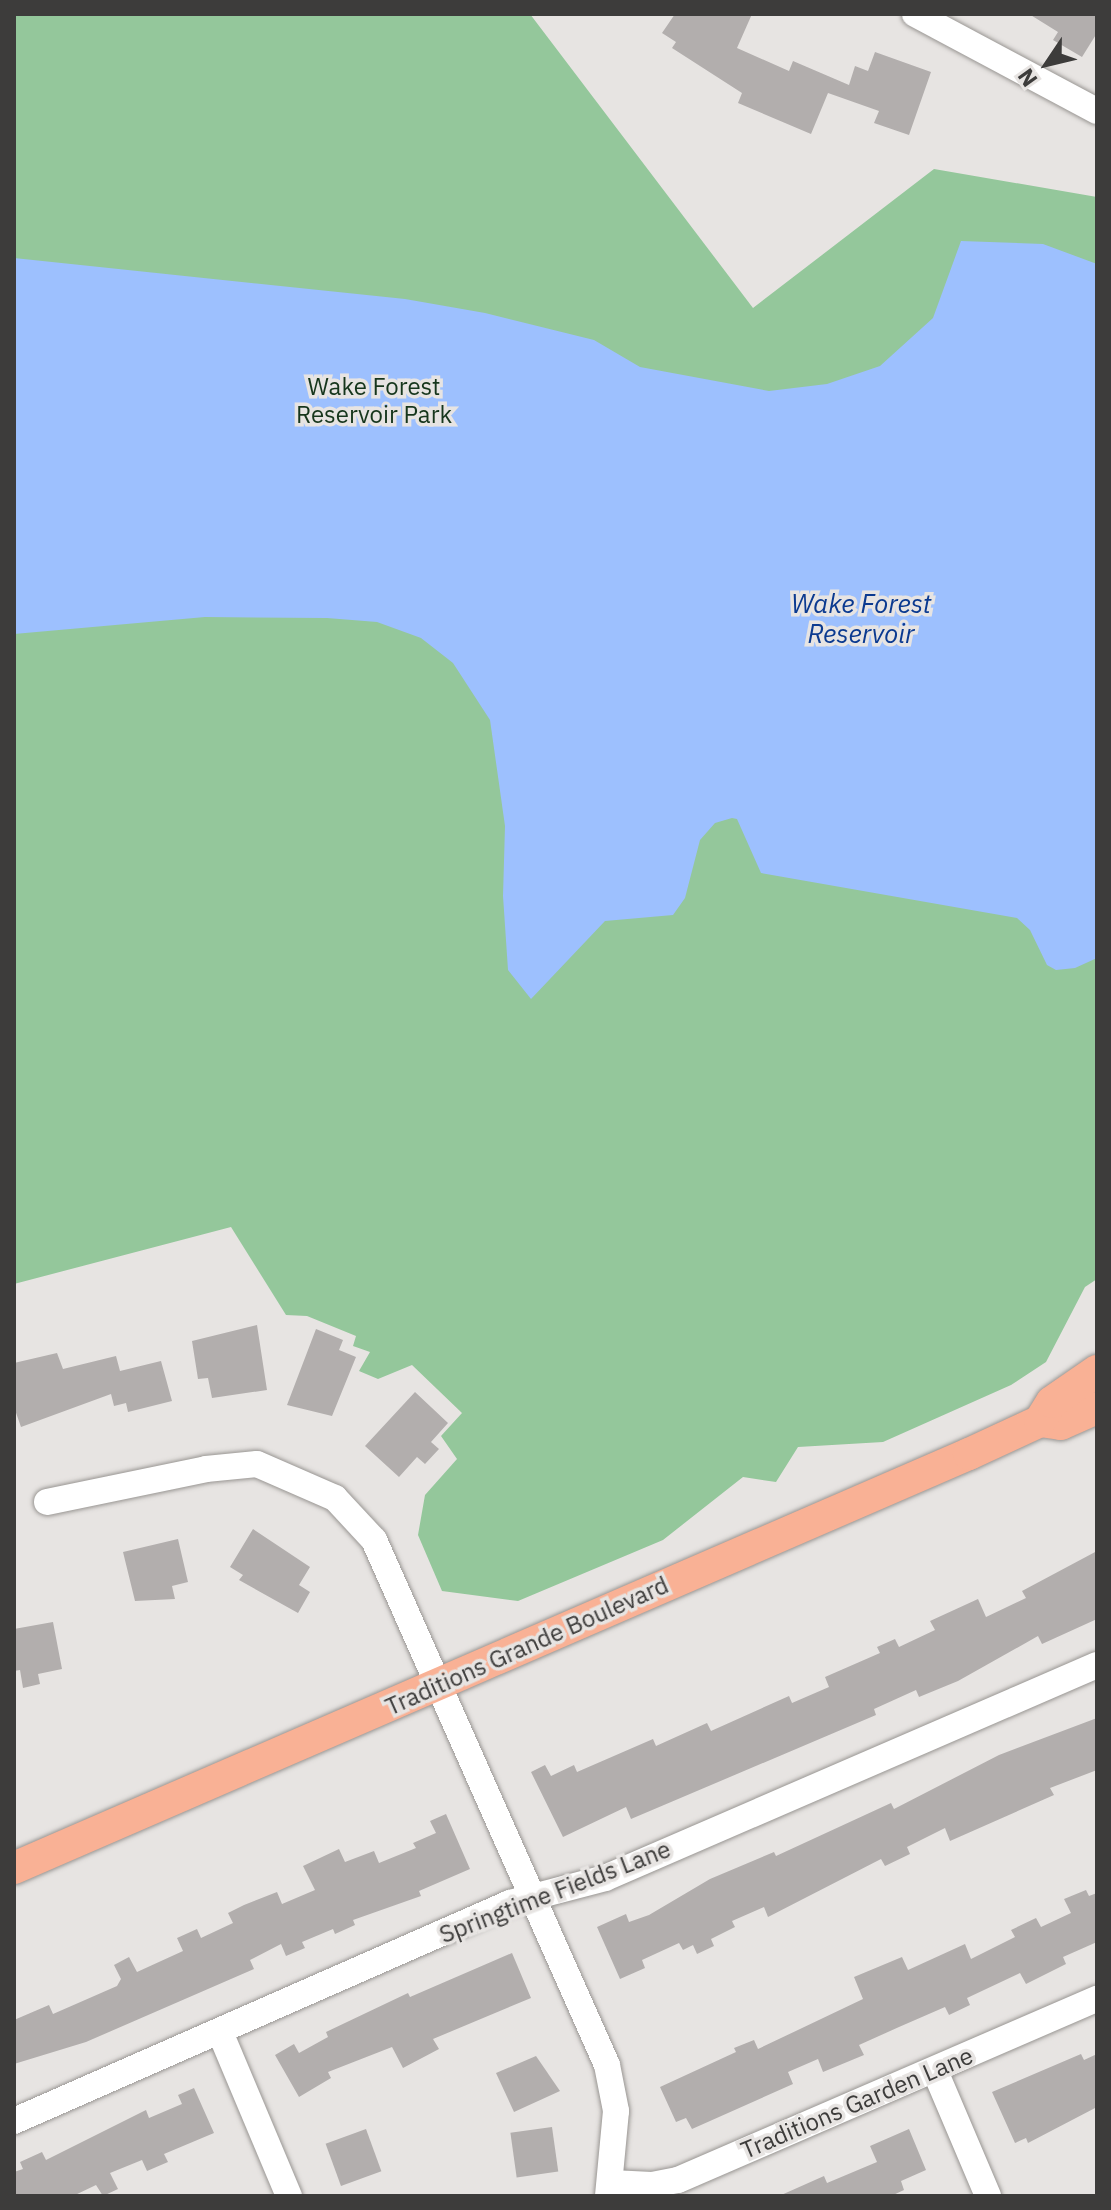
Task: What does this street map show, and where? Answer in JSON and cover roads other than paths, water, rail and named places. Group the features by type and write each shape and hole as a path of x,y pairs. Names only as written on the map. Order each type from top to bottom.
{"main road":[{"name":"Traditions Grande Boulevard","path":"1040,1421 1052,1402 1097,1371"},
{"name":"Traditions Grande Boulevard","path":"14,1868 1040,1421 1061,1424 1097,1408"}],"street":[{"path":"915,14 1097,111"},
{"path":"47,1502 206,1469 257,1464 301,1479 335,1498 374,1540 607,2065 616,2111 610,2190"},
{"name":"Springtime Fields Lane","path":"14,2121 531,1898 605,1878 1097,1665"},
{"name":"Traditions Garden Lane","path":"610,2190 665,2184 935,2071 1097,1999"},
{"path":"220,2032 289,2196"},
{"path":"935,2071 988,2196"}],"water":[{"name":"Wake Forest Reservoir","path":"961,241 1043,244 1097,264 1097,958 1075,968 1056,970 1047,965 1030,930 1017,918 761,873 737,819 732,818 715,823 700,840 685,898 673,915 605,921 531,999 508,970 503,896 505,826 490,720 453,663 421,638 377,622 327,618 205,617 14,634 14,258 405,299 485,313 594,340 640,367 769,391 827,384 880,366 933,318"}],"park label":[{"name":"Wake Forest Reservoir Park","path":"374,401"}]}
